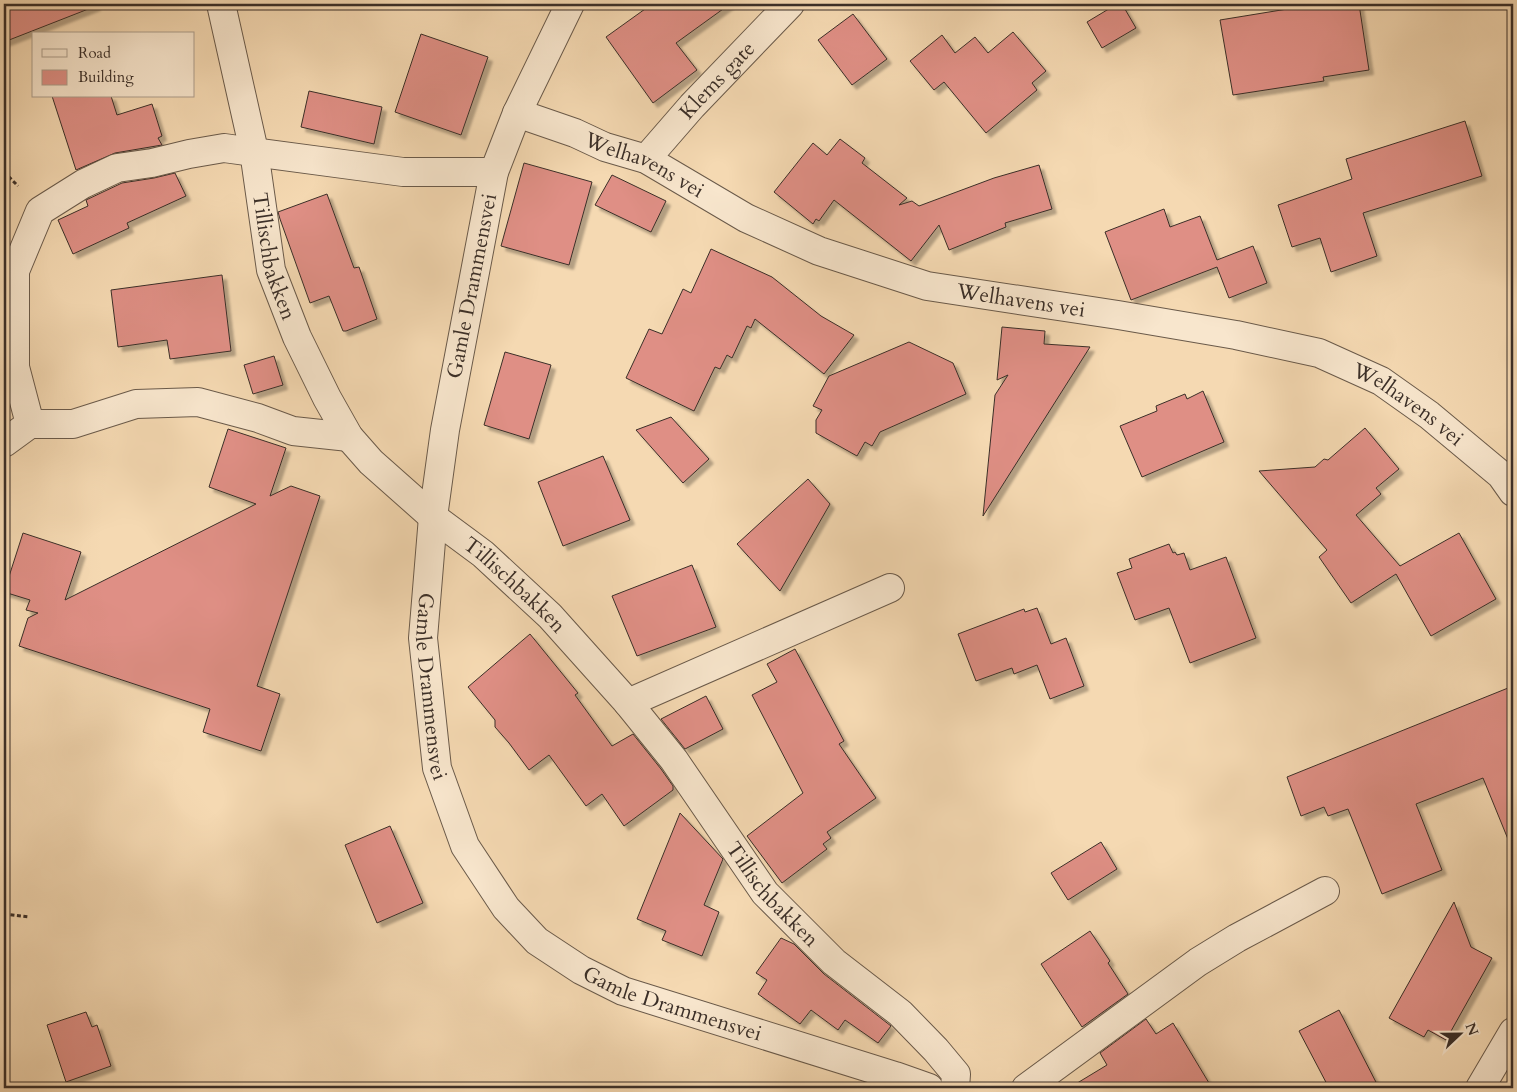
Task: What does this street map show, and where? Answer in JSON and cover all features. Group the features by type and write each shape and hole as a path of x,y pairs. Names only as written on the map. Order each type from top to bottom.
{"street":[{"name":"Tillischbakken","path":"221,4 254,151 270,270 327,398 350,437 371,462 434,517 483,554 550,616 628,703 674,760 765,892 834,962 900,1013 936,1050 956,1074 955,1088"},
{"name":"Gamle Drammensvei","path":"570,4 517,113 494,172 446,430 434,517 423,638 437,768 465,846 506,908 537,941 581,970 623,991 930,1088"},
{"name":"Klems gate","path":"646,159 692,106 790,4"},
{"name":"Welhavens vei","path":"517,113 575,133 605,147 646,159 746,218 819,251 927,286 1236,335 1319,353 1381,381 1429,415 1501,476 1513,492"},
{"path":"30,424 15,367 15,271 40,211 82,184 117,168 152,163 224,148 403,172 494,172"},
{"path":"4,442 30,424 73,424 136,404 198,402 258,418 293,431 350,437"},
{"path":"628,703 890,588"},
{"path":"1026,1088 1198,962 1237,938 1325,891"},
{"path":"1480,1088 1513,1032"}],"path":[{"path":"4,914 29,917"}],"building":[{"path":"4,4 96,4 96,6 4,42"},
{"path":"652,4 730,4 676,43 697,70 653,103 606,37"},
{"path":"1117,4 1122,4 1136,28 1102,48 1087,22"},
{"path":"1318,4 1359,4 1369,70 1323,77 1324,81 1233,95 1220,20"},
{"path":"853,14 887,59 852,85 818,40"},
{"path":"1013,32 1046,71 1032,83 1037,90 986,133 944,82 934,90 910,61 942,35 955,53 975,37 988,53"},
{"path":"421,34 488,57 461,135 395,112"},
{"path":"309,91 382,107 374,144 301,127"},
{"path":"53,98 112,98 117,115 152,104 162,136 158,138 162,145 115,153 76,170"},
{"path":"1465,121 1482,176 1363,213 1377,256 1331,272 1320,238 1292,247 1278,205 1352,179 1346,159"},
{"path":"840,139 865,158 862,163 907,198 899,205 912,201 919,206 994,178 1039,165 1052,209 1005,223 1006,227 949,250 939,225 911,261 834,200 819,221 816,219 813,224 774,192 813,143 827,155"},
{"path":"524,163 592,182 569,265 501,246"},
{"path":"175,173 186,196 127,223 129,228 73,254 58,220 88,206 86,200 122,183"},
{"path":"612,175 666,201 651,232 595,205"},
{"path":"327,194 354,268 359,267 377,319 346,331 343,331 329,296 310,303 278,212"},
{"path":"1164,209 1170,227 1200,216 1217,260 1253,246 1267,283 1229,298 1217,267 1131,300 1105,232"},
{"path":"711,249 772,277 821,316 854,335 824,374 755,319 751,328 747,326 732,358 727,355 720,369 715,367 694,411 626,378 649,329 662,334 683,289 691,293"},
{"path":"222,275 231,351 170,359 167,340 118,347 111,290"},
{"path":"1002,327 1045,331 1044,344 1090,347 983,516 995,395 1008,375 997,380"},
{"path":"909,342 953,363 966,394 880,432 872,446 865,442 857,456 816,433 816,420 822,410 813,406 829,376"},
{"path":"505,352 551,365 529,439 484,425"},
{"path":"274,356 283,385 253,394 244,365"},
{"path":"1203,391 1224,442 1142,477 1120,426 1157,411 1156,406 1185,394 1187,399"},
{"path":"671,417 709,459 683,483 636,430"},
{"path":"1365,428 1399,469 1376,488 1381,494 1356,515 1400,566 1459,533 1496,599 1431,636 1396,574 1351,603 1319,557 1327,550 1259,471 1315,467 1324,459 1328,460"},
{"path":"228,429 286,448 270,496 291,486 320,496 257,686 280,694 261,751 203,732 210,709 19,646 28,618 38,613 26,610 30,600 4,592 23,533 81,552 65,600 256,504 209,487"},
{"path":"603,456 630,520 563,546 538,482"},
{"path":"808,479 830,504 780,591 737,544"},
{"path":"1169,544 1173,553 1175,552 1177,555 1184,553 1190,570 1226,557 1256,638 1190,663 1169,608 1135,620 1117,573 1132,568 1129,559"},
{"path":"692,565 716,627 637,656 612,596"},
{"path":"1037,608 1051,644 1066,638 1084,686 1050,699 1037,665 1014,674 1012,668 976,681 958,634 1024,609 1025,612"},
{"path":"530,634 578,693 575,695 612,746 633,734 673,786 673,790 624,826 602,794 586,806 549,755 529,770 495,727 495,720 468,687"},
{"path":"795,649 844,741 839,744 876,798 827,832 831,838 823,844 827,849 782,883 747,836 803,793 752,695 777,682 767,664"},
{"path":"1513,686 1513,849 1483,778 1416,804 1442,870 1382,894 1348,809 1328,816 1324,807 1301,816 1287,777"},
{"path":"706,696 723,729 685,749 661,719"},
{"path":"680,813 723,859 704,905 719,912 702,956 662,940 666,931 637,919"},
{"path":"390,826 423,903 377,923 345,845"},
{"path":"1101,842 1117,869 1068,900 1051,873"},
{"path":"1454,902 1471,947 1492,958 1446,1040 1428,1030 1424,1037 1389,1018"},
{"path":"1090,931 1110,961 1108,963 1128,994 1082,1027 1041,964"},
{"path":"781,938 794,944 824,974 891,1026 878,1043 845,1020 838,1030 811,1010 800,1024 758,994 767,980 756,973"},
{"path":"1339,1010 1379,1088 1329,1088 1299,1031"},
{"path":"86,1012 92,1027 97,1025 111,1066 66,1082 47,1025"},
{"path":"1146,1019 1156,1034 1173,1023 1212,1088 1069,1088 1107,1065 1100,1053"}]}
